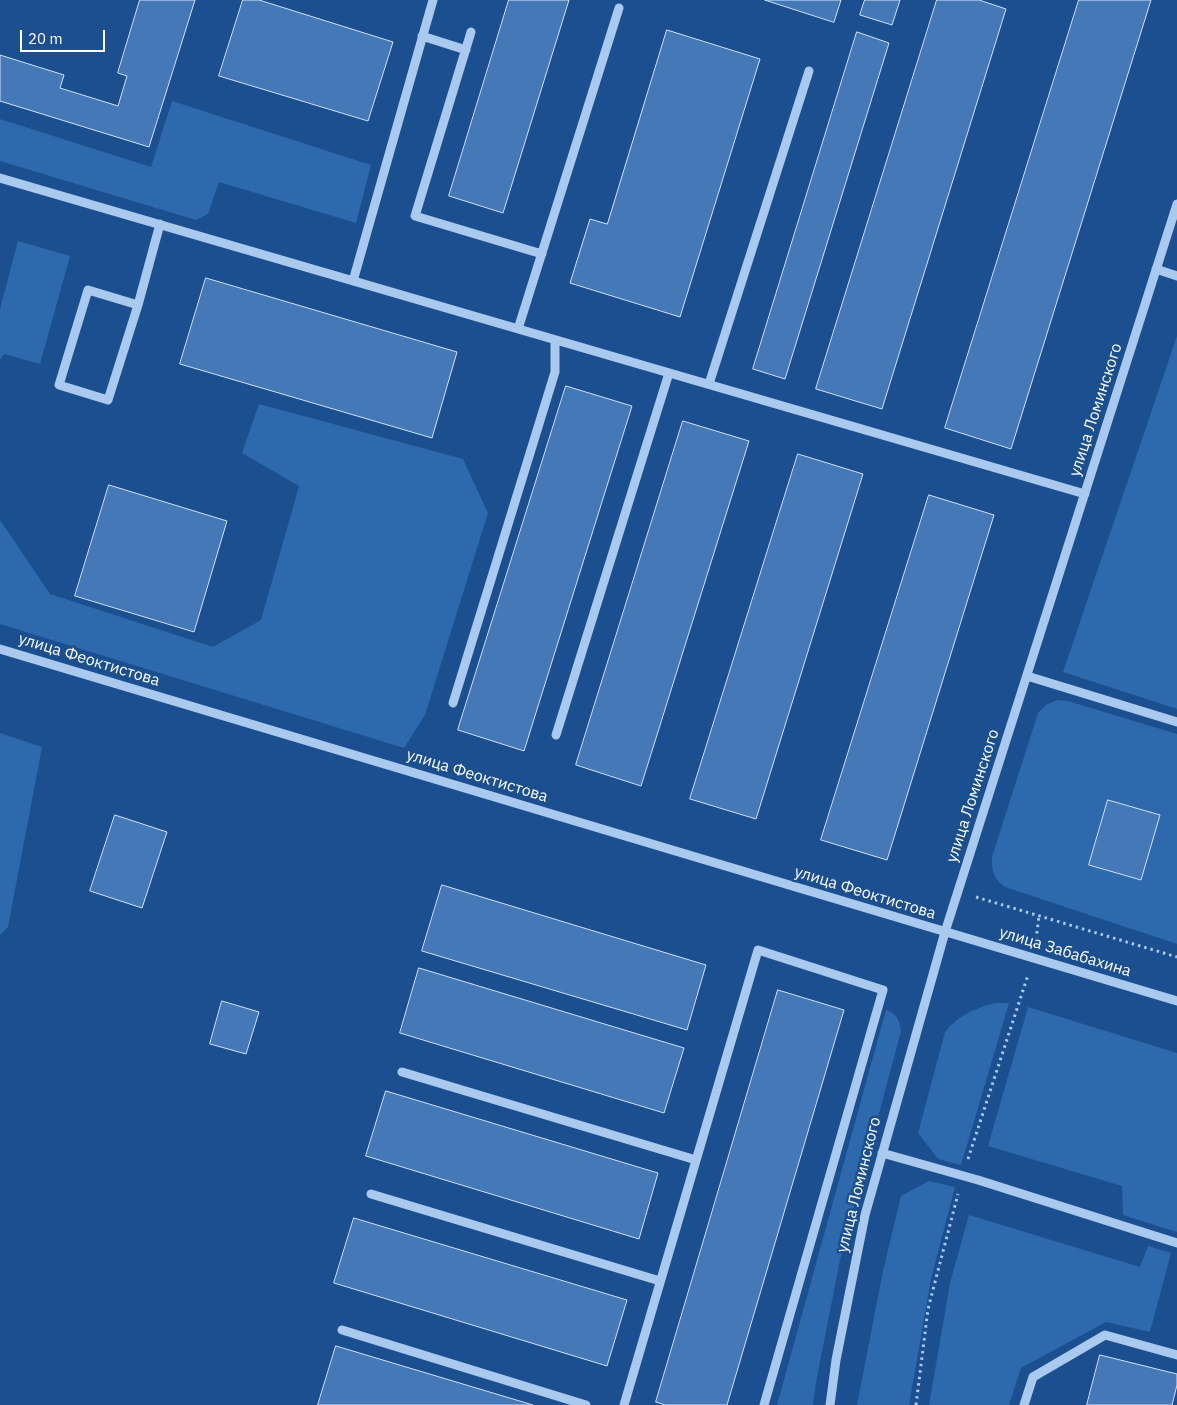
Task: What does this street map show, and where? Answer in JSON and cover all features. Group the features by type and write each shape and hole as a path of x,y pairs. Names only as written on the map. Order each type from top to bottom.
{"street":[{"path":"353,281 433,0"},
{"path":"518,329 619,8"},
{"path":"471,32 415,216 542,254"},
{"path":"422,36 466,50"},
{"path":"709,384 809,71"},
{"path":"0,178 1085,494"},
{"name":"улица Ломинского","path":"830,1405 836,1360 863,1224 945,932 1177,204"},
{"path":"138,305 88,290 59,385 108,400 138,305 160,224"},
{"path":"1156,269 1177,276"},
{"path":"453,703 555,372 555,340"},
{"path":"556,735 669,373"},
{"name":"улица Феоктистова","path":"0,649 945,932"},
{"path":"1027,676 1177,722"},
{"name":"улица Забабахина","path":"945,932 1177,1001"},
{"path":"624,1405 758,950 883,990 764,1405"},
{"path":"402,1072 696,1160"},
{"path":"882,1153 978,1180 1177,1242"},
{"path":"371,1194 660,1281"},
{"path":"342,1330 586,1405"},
{"path":"1024,1405 1033,1377 1105,1335 1177,1355"}],"path":[{"path":"958,892 1177,957"}],"shaded area":[{"path":"172,101 371,165 356,223 219,182 208,214 196,220 0,161 0,119 151,167"},
{"path":"18,241 70,256 40,364 4,354 0,360 0,309"},
{"path":"1177,336 1177,709 1063,672"},
{"path":"259,404 463,459 488,513 425,715 404,748 0,624 0,520 50,594 213,647 261,620 299,486 242,453"},
{"path":"1057,700 1068,701 1177,734 1177,944 1005,887 994,874 992,857 1038,713 1046,705"},
{"path":"0,733 42,747 8,927 0,935"},
{"path":"995,1003 1009,1003 961,1165 938,1159 918,1133 945,1032 955,1021 967,1013"},
{"path":"1028,1007 1177,1053 1177,1232 1123,1215 1122,1186 988,1146"},
{"path":"886,1010 893,1013 897,1018 901,1031 840,1260 813,1405 777,1405"},
{"path":"929,1181 955,1187 931,1279 909,1405 857,1405 883,1271 901,1196"},
{"path":"969,1215 1140,1267 1148,1246 1171,1253 1150,1332 1106,1322 1021,1368 1009,1405 929,1405 950,1283"}],"building":[{"path":"140,0 195,0 149,147 0,101 0,55 64,75 60,88 118,106 127,76 118,73"},
{"path":"243,0 259,0 393,42 368,121 219,76"},
{"path":"509,0 569,0 503,213 449,196"},
{"path":"765,0 841,0 834,22"},
{"path":"865,0 900,0 892,25 860,15"},
{"path":"937,0 979,0 1006,9 882,409 816,389"},
{"path":"1079,0 1151,0 1011,449 945,428"},
{"path":"667,30 760,59 680,317 570,283 590,219 607,224"},
{"path":"857,32 889,43 785,379 753,369"},
{"path":"206,278 457,352 432,438 180,364"},
{"path":"566,386 632,406 524,751 458,730"},
{"path":"683,421 749,441 641,786 576,765"},
{"path":"798,454 863,474 756,819 690,799"},
{"path":"109,485 227,521 194,632 75,596"},
{"path":"929,495 994,515 887,860 821,840"},
{"path":"1108,800 1160,815 1141,880 1089,865"},
{"path":"115,815 167,832 142,908 90,891"},
{"path":"442,885 706,965 687,1030 422,951"},
{"path":"419,968 684,1048 664,1113 400,1033"},
{"path":"778,990 844,1010 727,1405 665,1405 656,1402"},
{"path":"222,1001 259,1012 246,1054 210,1044"},
{"path":"386,1091 658,1173 639,1239 366,1156"},
{"path":"354,1218 627,1300 607,1366 334,1283"},
{"path":"336,1346 533,1405 318,1405"},
{"path":"1100,1355 1177,1374 1177,1385 1172,1405 1087,1405"}]}
